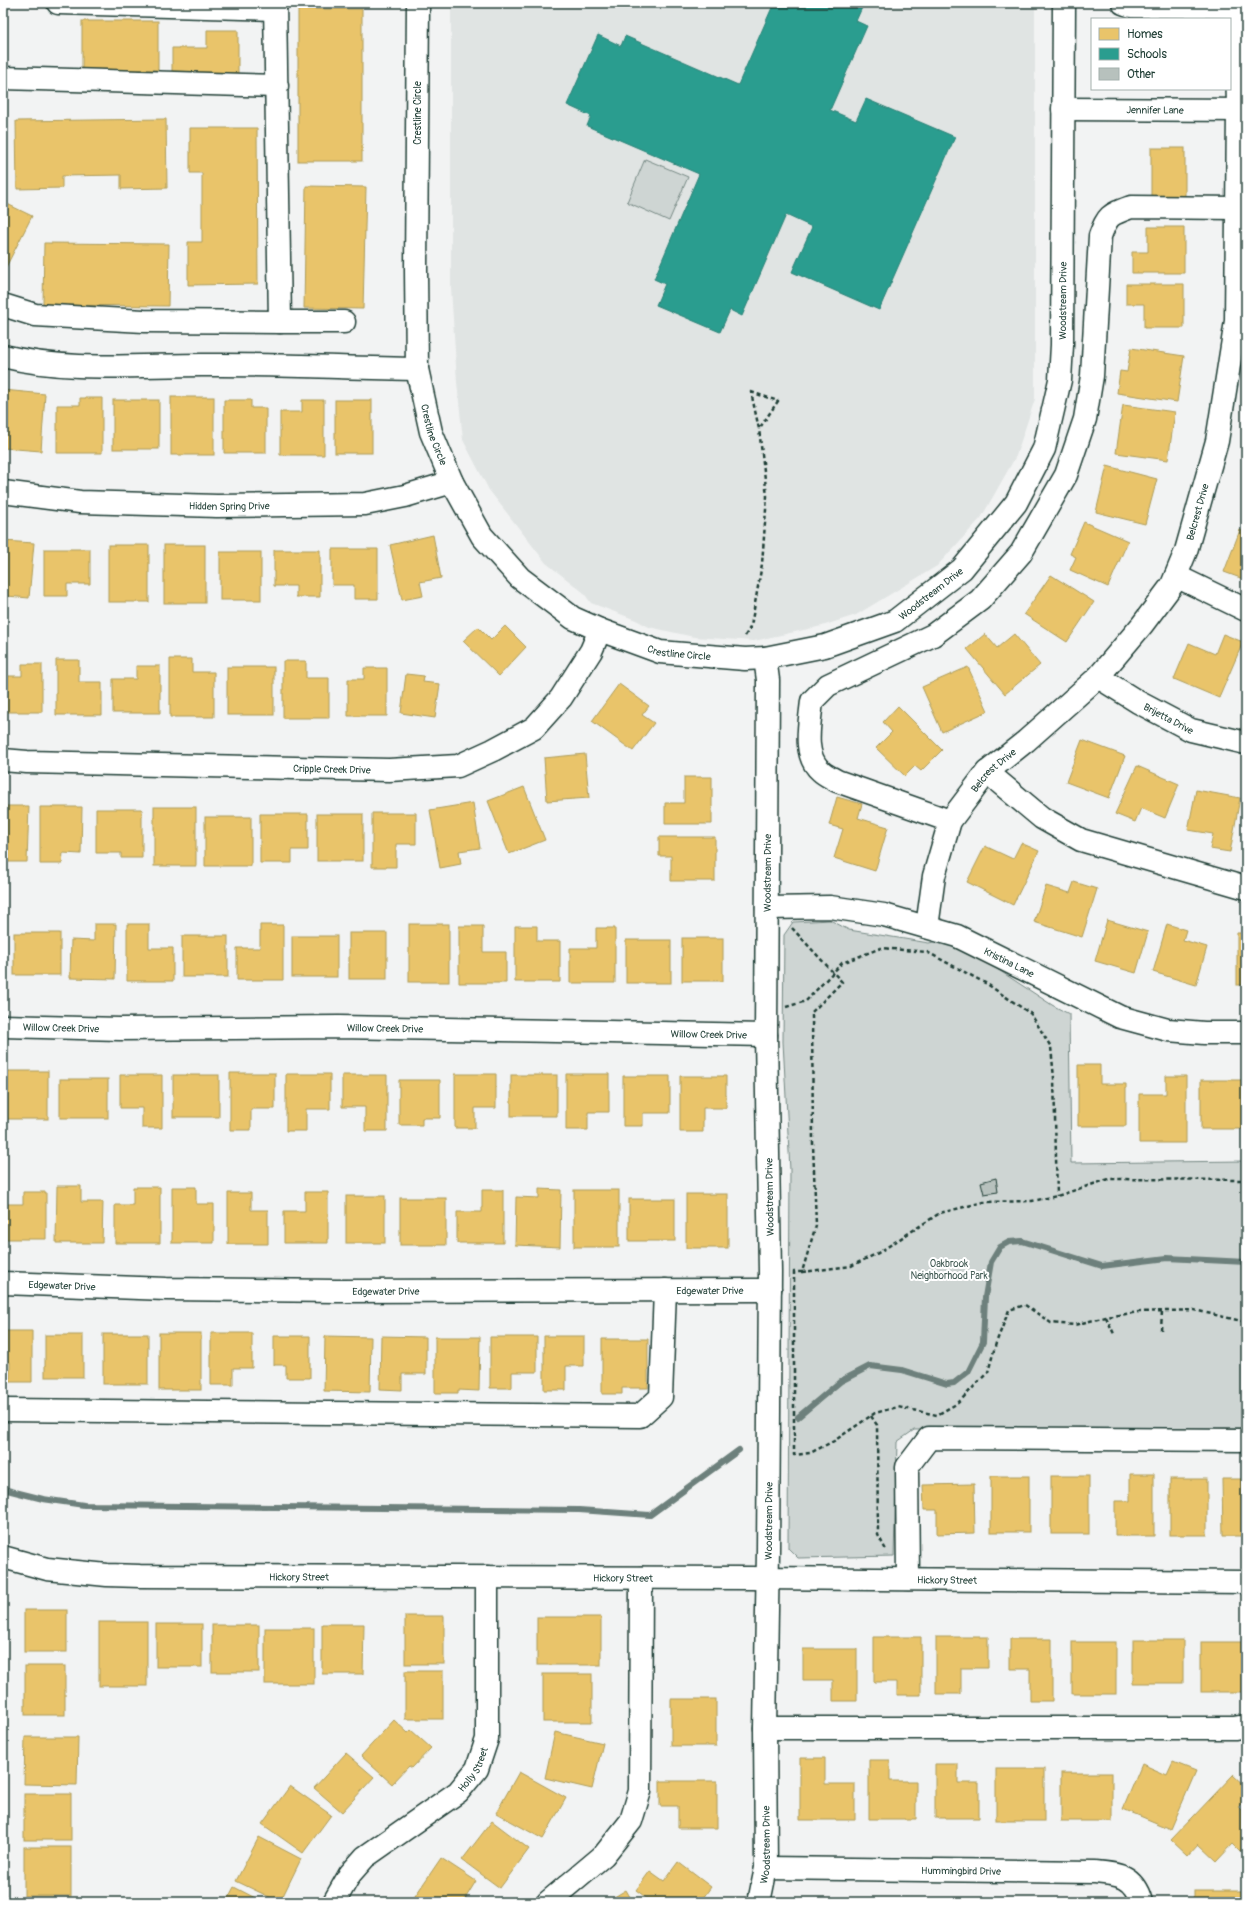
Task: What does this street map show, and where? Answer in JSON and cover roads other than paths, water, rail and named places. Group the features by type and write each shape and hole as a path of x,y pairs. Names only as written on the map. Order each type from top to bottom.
{"street":[{"path":"58,3 275,6 280,322"},
{"name":"Crestline Circle","path":"418,3 416,270 417,369 431,432 452,482 482,536 520,578 573,618 600,630 660,652 745,659 765,658"},
{"name":"Woodstream Drive","path":"759,1902 766,1868 765,1728 768,1578 770,1290 766,1035 768,680 765,658 825,646 896,621 962,569 1016,503 1044,449 1060,380 1064,3"},
{"path":"1123,3 1131,6 1236,5"},
{"name":"Belcrest Drive","path":"927,927 934,876 950,821 987,772 1026,741 1098,677 1142,625 1172,585 1186,551 1217,441 1236,321 1237,208 1242,110 1236,5"},
{"path":"3,78 277,86"},
{"name":"Jennifer Lane","path":"1063,109 1242,110"},
{"path":"950,821 837,781 820,771 813,761 809,748 812,701 828,685 932,635 980,600 1021,553 1066,475 1084,419 1092,376 1100,236 1107,218 1115,212 1131,207 1237,208"},
{"path":"3,305 35,315 144,321 344,322"},
{"path":"3,356 54,365 243,365 417,369"},
{"name":"Hidden Spring Drive","path":"3,492 88,502 217,506 364,504 405,496 452,482"},
{"path":"1176,576 1246,610"},
{"name":"Cripple Creek Drive","path":"3,760 27,762 389,770 458,766 493,750 534,728 561,698 591,651 600,630"},
{"name":"Brijetta Drive","path":"1098,677 1138,702 1191,730 1246,743"},
{"path":"987,772 1042,818 1081,840 1246,888"},
{"name":"Kristina Lane","path":"767,908 830,907 884,915 957,936 1120,1017 1168,1030 1246,1034"},
{"name":"Willow Creek Drive","path":"3,1026 120,1029 339,1027 766,1035"},
{"name":"Edgewater Drive","path":"3,1283 166,1289 337,1291 770,1290"},
{"path":"3,1410 640,1416 661,1397 666,1290"},
{"path":"908,1579 906,1467 928,1438 1246,1440"},
{"name":"Hickory Street","path":"3,1557 47,1568 107,1575 1246,1582"},
{"name":"Holly Street","path":"334,1902 350,1874 365,1857 458,1792 477,1769 487,1739 487,1577"},
{"path":"548,1902 604,1855 631,1822 640,1791 641,1578"},
{"path":"765,1728 1235,1728 1246,1726"},
{"name":"Hummingbird Drive","path":"766,1868 1108,1873 1115,1874 1131,1881 1139,1893 1142,1902"}],"waterway":[{"path":"798,1417 841,1381 870,1366 902,1370 947,1384 954,1383 968,1372 983,1342 985,1297 991,1262 1000,1247 1009,1242 1022,1241 1102,1266 1167,1258 1246,1262"},
{"path":"3,1489 43,1499 84,1505 579,1510 650,1515 739,1450"}],"park label":[{"name":"Oakbrook Neighborhood Park","path":"949,1268"}]}
